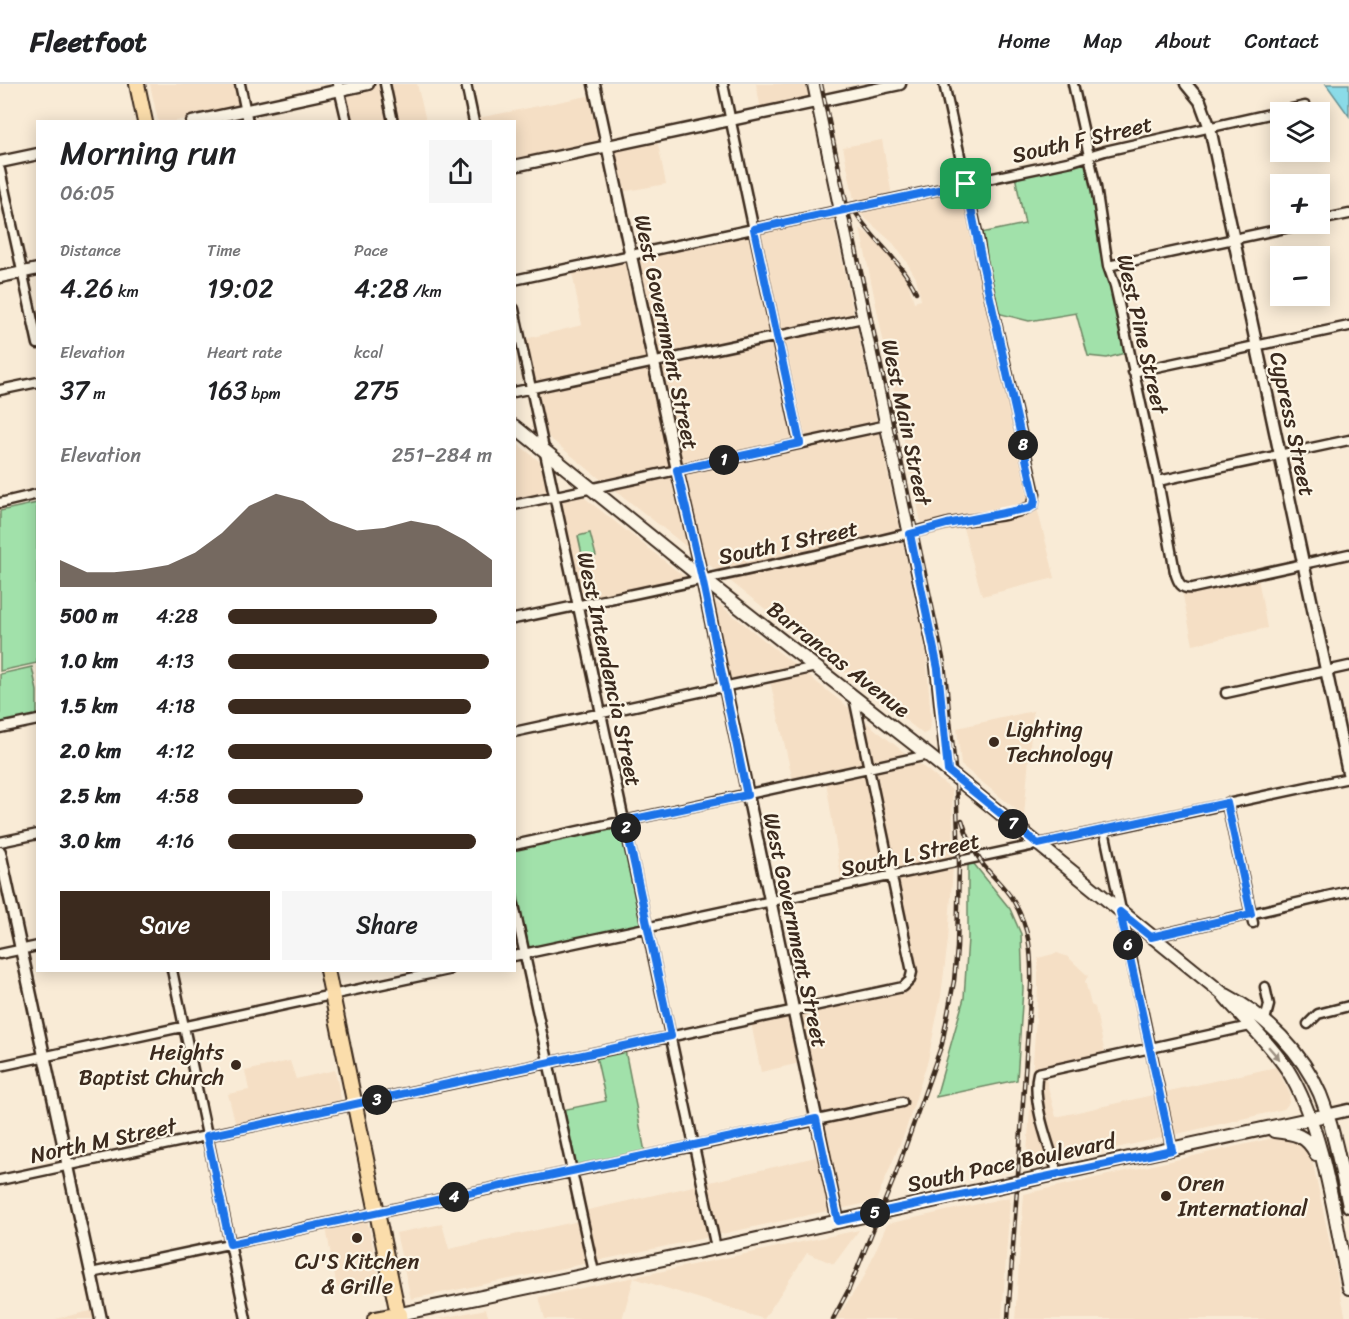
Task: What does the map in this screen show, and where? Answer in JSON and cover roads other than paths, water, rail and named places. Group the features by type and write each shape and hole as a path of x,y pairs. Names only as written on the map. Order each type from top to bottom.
{"main road":[{"path":"137,84 146,120"},
{"name":"West Main Street","path":"814,84 938,669 948,771"},
{"name":"Barrancas Avenue","path":"516,428 702,578 928,754 1151,937 1222,993 1243,1004 1264,1020 1282,1038 1306,1069 1320,1094 1349,1206"},
{"path":"327,972 401,1317 375,1319"},
{"name":"Barrancas Avenue","path":"1222,993 1277,1055 1298,1088 1311,1119 1349,1288"},
{"name":"South Pace Boulevard","path":"401,1317 594,1272 716,1248 1327,1115"},
{"path":"1261,1130 1299,1135 1311,1145 1324,1171"}],"street":[{"path":"240,84 248,120"},
{"path":"201,120 339,87 368,84"},
{"path":"385,84 393,120"},
{"path":"466,84 474,120"},
{"name":"West Government Street","path":"594,84 702,578 838,1221"},
{"path":"723,84 800,443"},
{"path":"516,166 900,84"},
{"path":"944,84 966,184"},
{"name":"West Pine Street","path":"1073,84 1096,187 1108,266 1115,286 1158,481 1175,572 1180,585 1184,588 1304,564"},
{"name":"Cypress Street","path":"1186,84 1200,101 1210,128 1349,777"},
{"path":"339,87 346,120"},
{"name":"South F Street","path":"516,280 966,184 1270,114"},
{"path":"0,162 36,154"},
{"path":"0,170 36,335"},
{"name":"South I Street","path":"516,618 910,534 947,524 1018,511 1034,505 1035,494 966,184"},
{"path":"1330,218 1349,214"},
{"path":"1108,266 1270,231"},
{"path":"0,277 36,269"},
{"name":"West Intendencia Street","path":"516,318 716,1248"},
{"path":"516,392 863,318"},
{"path":"1133,372 1349,326"},
{"path":"0,390 36,382"},
{"path":"516,504 886,425"},
{"path":"1158,481 1349,440"},
{"path":"0,502 36,495"},
{"path":"1304,564 1349,554"},
{"path":"1226,693 1349,666"},
{"path":"516,732 816,667"},
{"path":"854,698 892,876"},
{"path":"0,728 36,720"},
{"path":"516,845 869,769 928,754"},
{"name":"South L Street","path":"516,956 1349,777"},
{"path":"1227,803 1252,918"},
{"path":"1104,830 1172,1150"},
{"path":"0,842 36,834"},
{"path":"0,852 100,1319"},
{"name":"North M Street","path":"0,1180 903,987 909,982 912,972 892,876"},
{"path":"1151,937 1252,918 1349,891"},
{"path":"516,914 594,1272"},
{"path":"0,954 36,946"},
{"path":"172,972 246,1319"},
{"path":"0,1066 439,972"},
{"path":"1264,1020 1269,1005 1265,987"},
{"path":"1308,1024 1318,1014 1349,1006"},
{"path":"1058,1174 1039,1104 1036,1087 1038,1073 1250,1026"},
{"path":"91,1273 902,1102"},
{"name":"South Pace Boulevard","path":"1327,1115 1349,1110"}],"water":[{"path":"1326,84 1349,84 1349,116"}],"railway":[{"path":"821,84 944,663 956,778 959,863 954,981 942,1044 895,1176 849,1289 833,1319"},
{"path":"851,205 866,228 901,268 916,292"},
{"path":"962,820 980,861 1014,902 1024,922 1030,953 1031,986 1008,1319"}],"place":[{"name":"Lighting Technology","path":"994,742"},
{"name":"Heights Baptist Church","path":"236,1065"},
{"name":"Oren International","path":"1166,1196"},
{"name":"CJ'S Kitchen & Grille","path":"357,1238"}]}
